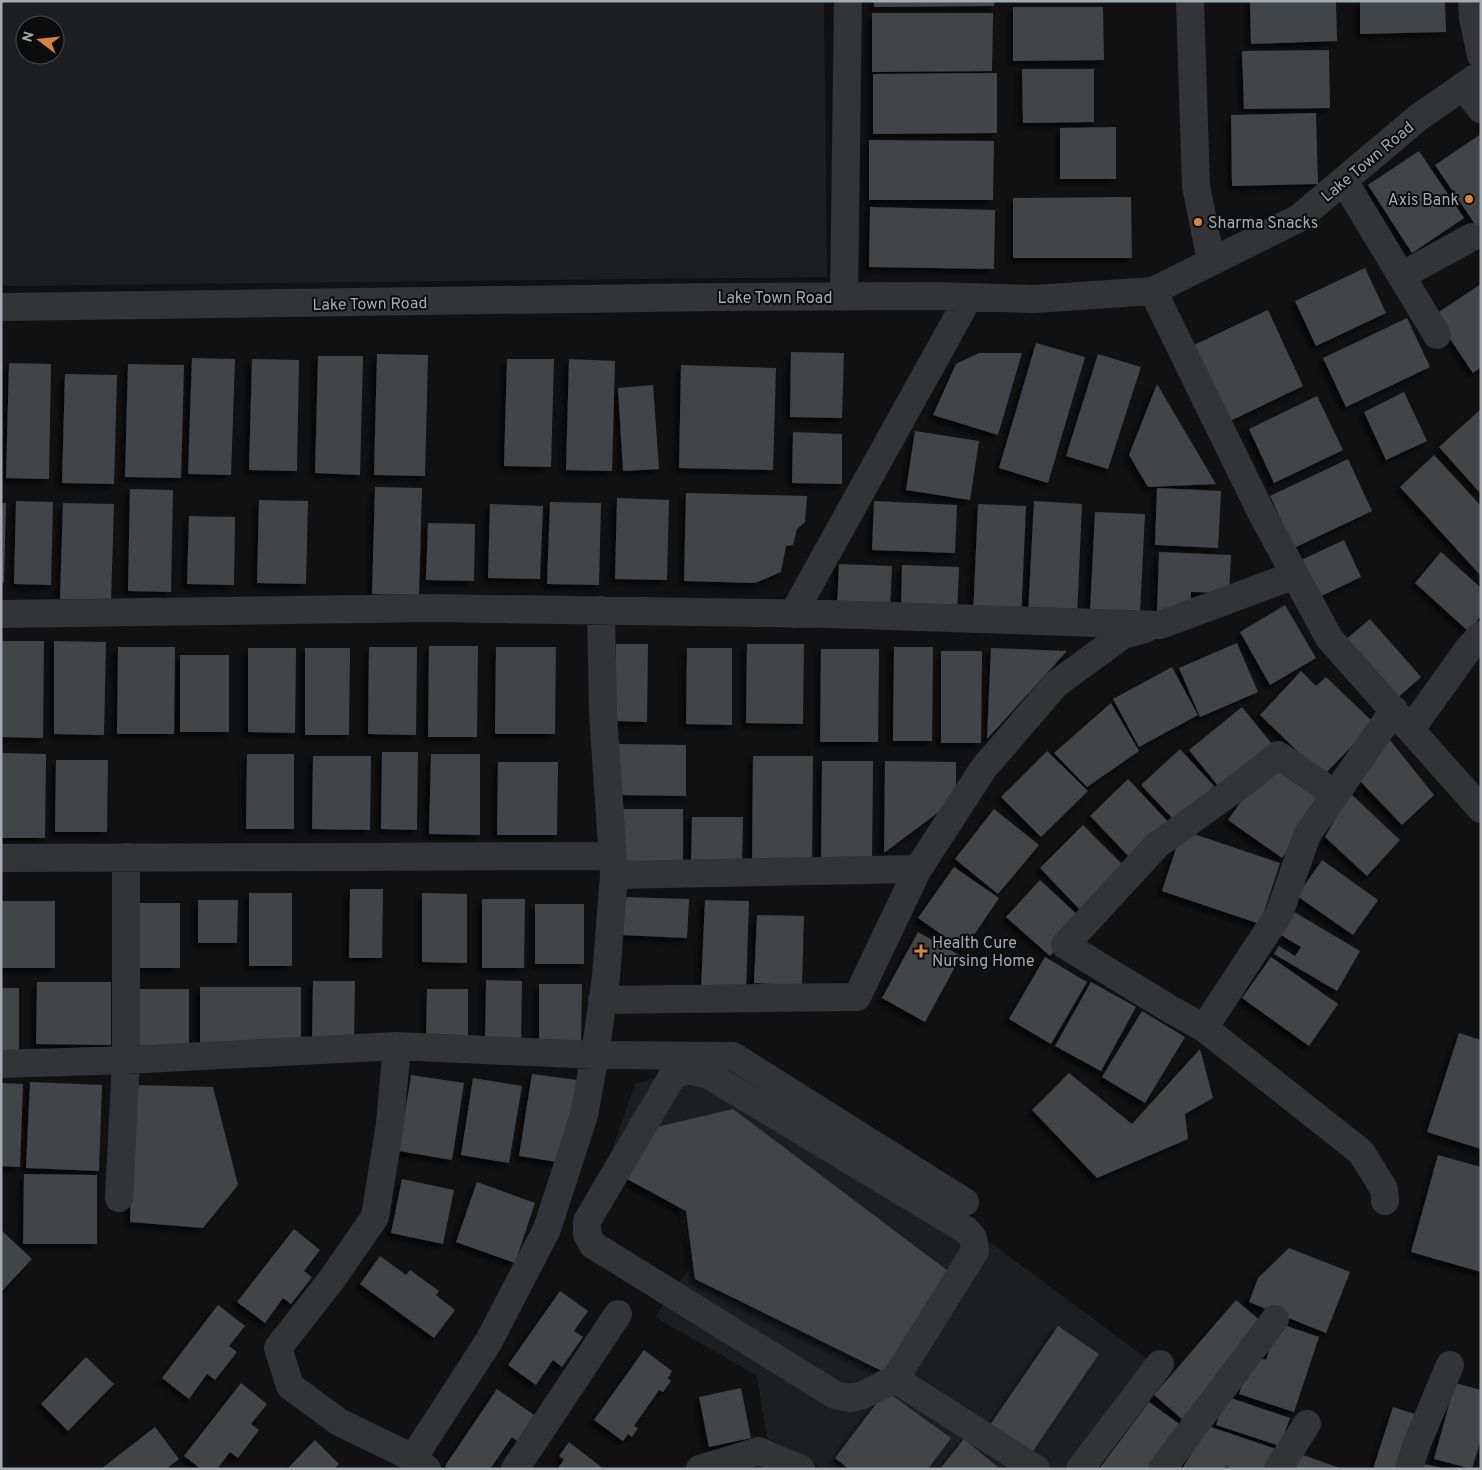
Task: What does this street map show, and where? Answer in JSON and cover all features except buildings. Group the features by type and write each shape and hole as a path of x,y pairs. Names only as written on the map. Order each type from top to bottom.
{"street":[{"path":"844,297 848,1"},
{"path":"1190,1 1196,186 1211,261"},
{"path":"1472,1 1473,18 1481,55"},
{"path":"1472,80 1481,109"},
{"name":"Lake Town Road","path":"1,307 715,297 968,297 1035,299 1153,291 1299,218 1419,117 1472,80"},
{"path":"1344,181 1437,335"},
{"path":"1401,276 1472,237"},
{"path":"1153,291 1261,512 1329,638 1481,809"},
{"path":"793,614 968,297"},
{"path":"602,1000 856,997 918,869 984,769 1056,684 1123,635 1160,625 1295,575"},
{"path":"1,614 434,608 793,614 1160,625"},
{"path":"397,1046 390,1124 375,1217 332,1279 278,1348 290,1386 339,1422 420,1463 489,1341 547,1230 584,1115 606,977 613,865 602,713 601,610"},
{"path":"1204,1028 1279,914 1307,835 1335,794 1481,635"},
{"path":"1335,794 1278,755 1242,784 1157,845 1065,945 1170,1010 1204,1028 1362,1152 1384,1189 1385,1201"},
{"path":"1,858 126,857 918,869"},
{"path":"119,1198 126,1060 126,857"},
{"path":"1,1064 126,1060 397,1046 595,1055 733,1056 964,1202"},
{"path":"686,1070 707,1074 966,1230 973,1238 975,1251 896,1379 857,1397 850,1398 835,1395 593,1245 587,1234 587,1221 673,1074 686,1070"},
{"path":"515,1469 618,1314"},
{"path":"1162,1469 1275,1319"},
{"path":"1080,1469 1160,1364"},
{"path":"1409,1469 1416,1446 1450,1365"},
{"path":"896,1379 1036,1469"},
{"path":"1278,1469 1307,1424"},
{"path":"700,1469 759,1451 801,1469"}],"shaded area":[{"path":"1,1 824,1 827,277 1,286"},
{"path":"733,1052 1149,1360 1081,1469 825,1469 767,1438 757,1376 655,1317 692,1265 670,1175 611,1153 635,1084"}],"place":[{"name":"Axis Bank","path":"1469,199"},
{"name":"Sharma Snacks","path":"1198,222"},
{"name":"Health Cure Nursing Home","path":"921,951"}]}
